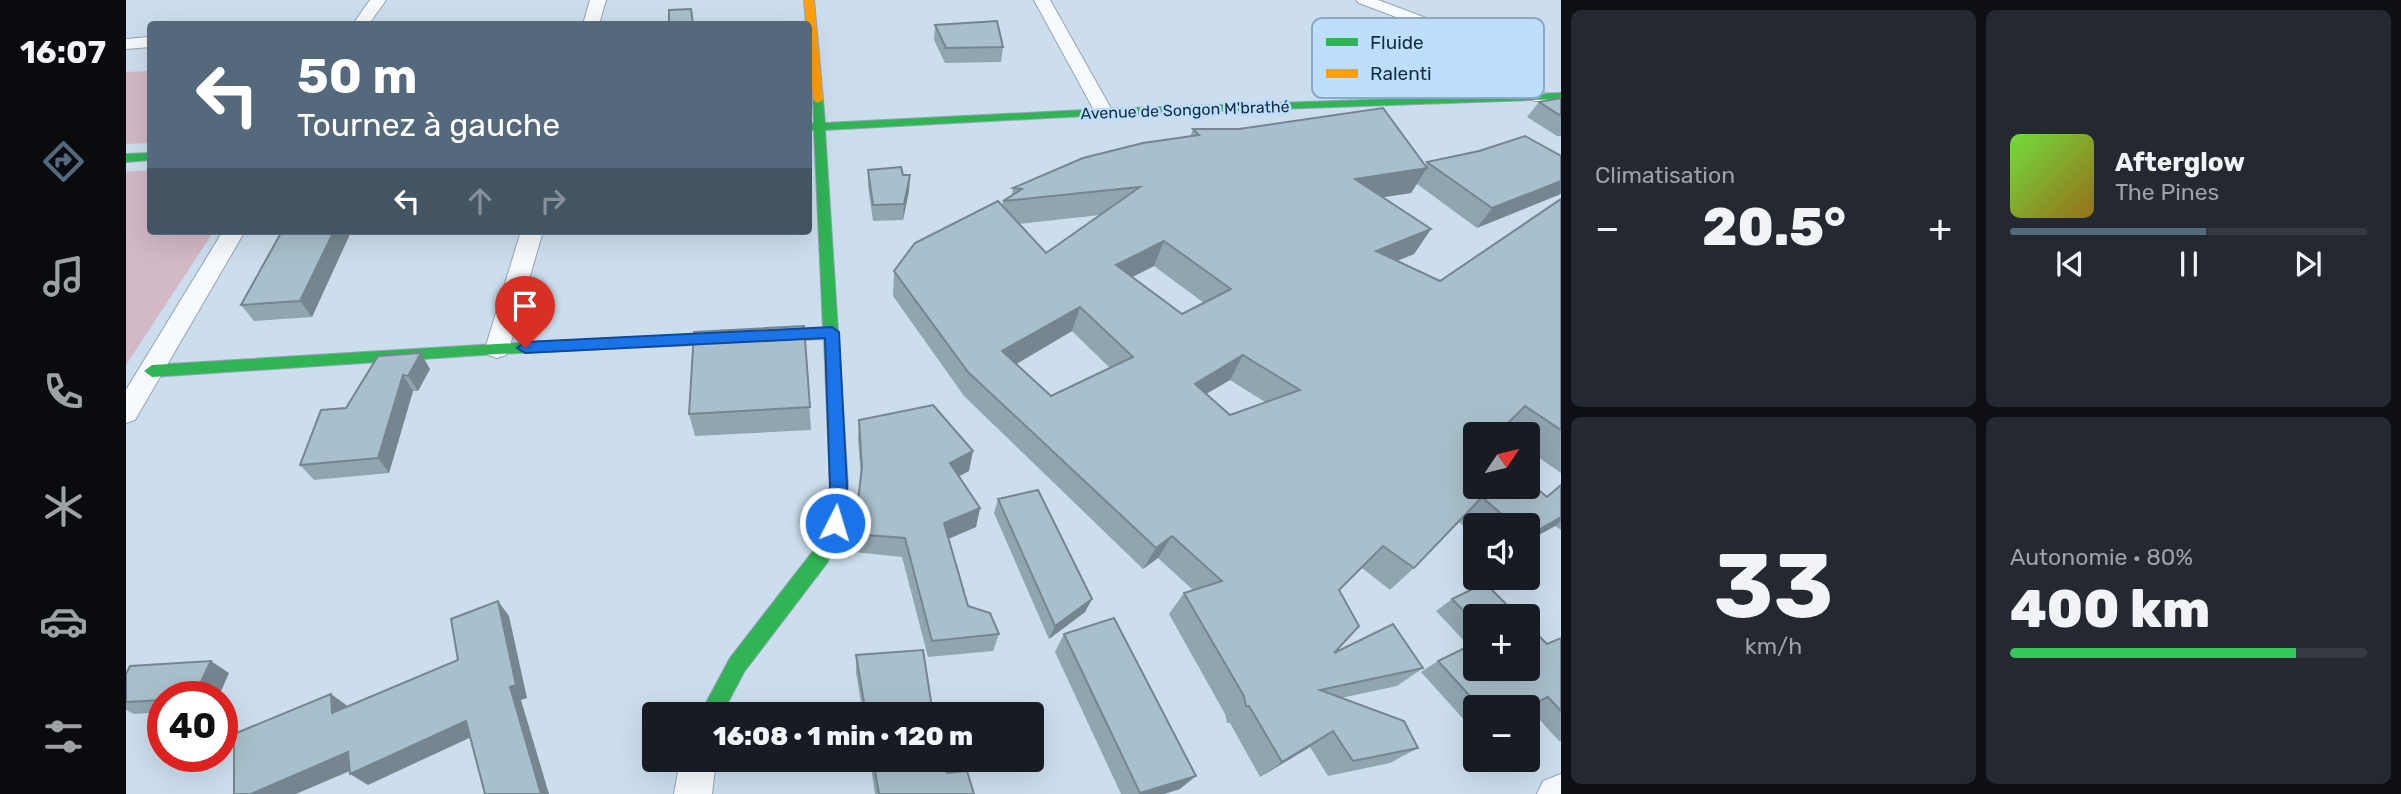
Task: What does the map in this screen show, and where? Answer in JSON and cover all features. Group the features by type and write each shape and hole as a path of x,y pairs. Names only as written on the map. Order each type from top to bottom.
{"street":[{"path":"363,21 378,0"},
{"path":"592,21 598,0"},
{"path":"809,0 810,21"},
{"path":"1042,0 1104,113"},
{"path":"1364,0 1412,18"},
{"path":"126,44 147,43"},
{"path":"717,702 737,665 820,557 835,523 839,486 832,332 812,76"},
{"name":"Avenue de Songon M'brathé","path":"814,127 1513,98"},
{"path":"126,158 147,157"},
{"path":"126,413 232,235"},
{"path":"497,349 531,235"},
{"path":"152,371 497,349 832,332"},
{"path":"693,794 696,772"},
{"path":"1556,794 1561,793"}],"shaded area":[{"path":"147,71 147,143 126,144 126,72"},
{"path":"147,170 147,235 211,235 126,365 126,172"}],"building":[{"path":"691,9 693,21 669,21 669,10"},
{"path":"997,21 1003,47 946,48 935,25"},
{"path":"1561,98 1561,116 1539,102"},
{"path":"1383,108 1427,168 1355,179 1431,229 1376,251 1440,281 1561,199 1561,430 1525,406 1509,422 1463,422 1463,499 1480,499 1467,513 1463,513 1463,517 1414,568 1383,546 1339,590 1359,626 1334,653 1393,624 1423,668 1320,690 1404,721 1418,748 1353,761 1333,731 1282,762 1249,706 1246,706 1244,696 1184,593 1222,581 1172,536 1156,548 968,372 894,271 915,243 998,201 1046,253 1140,187 1003,201 1022,189 1013,188 1083,158 1143,143 1199,135 1193,129 1239,129","holes":["1164,241 1231,289 1182,314 1116,265","1080,307 1133,357 1051,396 1002,351","1243,355 1300,390 1230,415 1195,384"]},
{"path":"1525,136 1561,156 1561,181 1492,208 1427,162 1479,151"},
{"path":"901,167 903,175 910,175 904,204 873,205 868,170"},
{"path":"280,235 332,235 300,301 241,305"},
{"path":"804,326 810,407 689,414 694,332"},
{"path":"421,353 408,376 403,375 378,458 300,465 321,410 346,408 378,356"},
{"path":"933,405 973,451 950,463 980,508 944,523 968,606 990,613 999,634 932,641 905,538 854,534 862,467 859,420"},
{"path":"1561,485 1561,517 1540,529 1540,513 1500,513 1484,499 1540,499 1540,491 1547,497"},
{"path":"1038,490 1092,599 1055,626 998,499"},
{"path":"1471,590 1492,590 1506,604 1463,604 1463,610 1452,599"},
{"path":"498,601 516,685 510,687 541,794 485,794 466,721 350,774 348,752 251,794 234,794 234,772 238,772 238,732 331,694 332,713 458,660 451,619"},
{"path":"1114,618 1196,776 1140,793 1064,634"},
{"path":"1540,637 1547,644 1561,638 1561,711 1548,697 1540,701 1540,695 1469,695 1438,661 1463,649 1463,681 1540,681"},
{"path":"923,650 931,702 864,702 856,655"},
{"path":"211,661 201,681 147,681 147,701 126,702 126,674 130,666"},
{"path":"875,772 967,772 974,794 879,794"}],"traffic: fast":[{"path":"1544,97 1561,96"},
{"path":"812,127 1104,112 1504,98"},
{"path":"717,702 737,665 820,557 835,523 839,486 818,100"},
{"path":"126,158 147,157"},
{"path":"152,371 497,349 832,333"}],"traffic: slow":[{"path":"809,0 811,21"},
{"path":"812,33 818,100"}],"route":[{"path":"525,348 832,332 839,486 835,523"}]}
